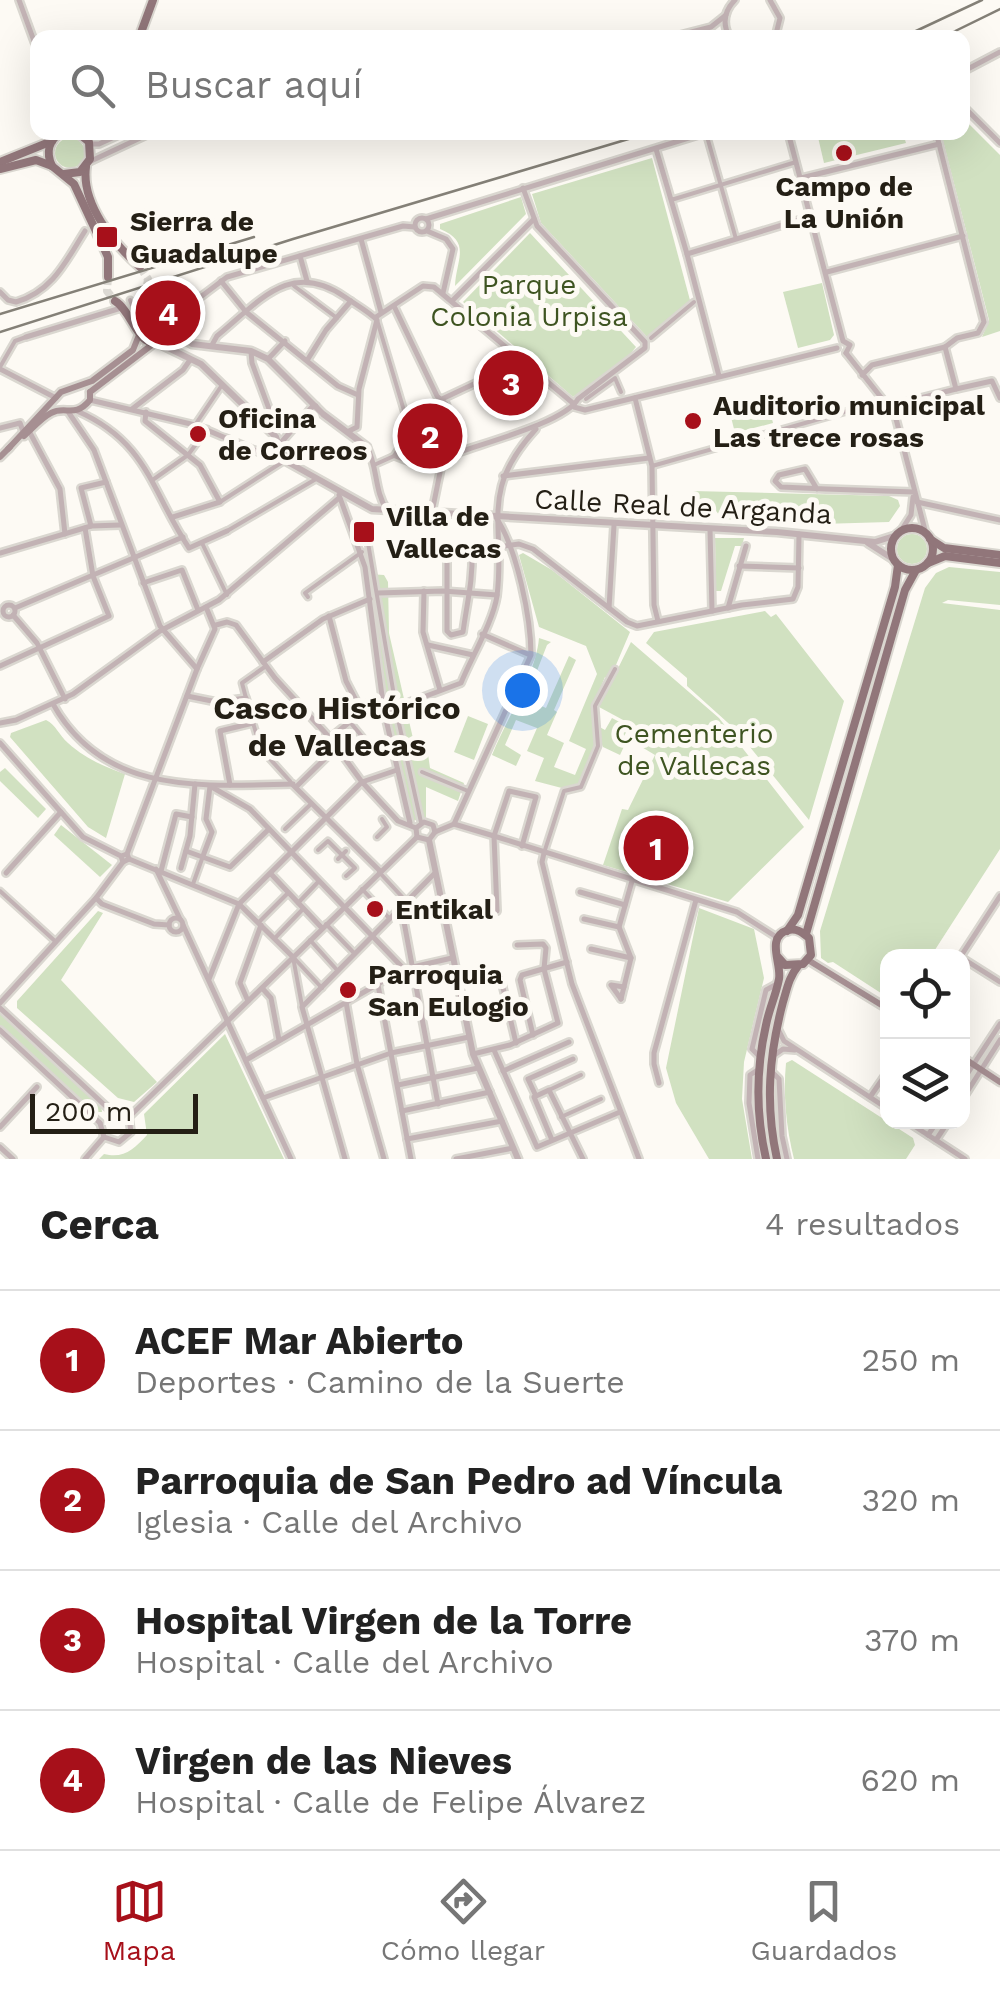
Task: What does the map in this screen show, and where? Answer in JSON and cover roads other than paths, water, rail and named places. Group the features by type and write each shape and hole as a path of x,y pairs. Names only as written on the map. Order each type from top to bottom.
{"main road":[{"path":"143,30 154,0"},
{"path":"0,165 48,140"},
{"path":"52,166 48,154 54,140"},
{"path":"86,140 89,143"},
{"path":"90,140 86,182 102,220 121,249 140,268"},
{"path":"0,165 30,160 52,166 74,184 108,257 108,277"},
{"path":"64,174 76,174 88,165"},
{"path":"0,457 66,388 88,393 164,337 166,328 148,306 146,292"},
{"path":"125,303 139,332 155,343"},
{"path":"26,431 50,414 69,411 132,350 143,319 157,317"},
{"path":"56,399 69,411"},
{"path":"777,1159 766,1058 780,973 776,956 778,938 799,912 896,587 896,562 891,548 898,533 916,528 944,548 1000,559"},
{"path":"928,536 933,550 928,563"},
{"path":"806,934 905,590 916,570 945,556 1000,559"},
{"path":"896,562 916,570"},
{"path":"766,1159 759,1069 766,1058 790,977 808,960 812,944 806,934 788,930"},
{"path":"776,956 786,965 798,966"},
{"path":"808,960 880,1004"},
{"path":"970,1062 1000,1082"}],"street":[{"path":"18,0 30,31"},
{"path":"697,30 726,15 735,0"},
{"path":"771,1 780,18 776,30"},
{"path":"726,15 726,30"},
{"path":"970,68 1000,52"},
{"path":"970,113 1000,143"},
{"path":"89,143 108,140"},
{"path":"88,165 137,140"},
{"path":"415,227 417,220 683,140"},
{"path":"709,140 736,239"},
{"path":"790,140 843,341 850,347 846,353"},
{"path":"862,375 872,365 946,347 957,338 978,332 984,322 938,140"},
{"path":"801,178 939,144"},
{"path":"656,148 688,254 718,376"},
{"path":"671,200 796,162"},
{"path":"523,188 534,219 562,254 648,340"},
{"path":"688,254 812,216"},
{"path":"426,219 430,225 427,231"},
{"path":"452,301 534,219"},
{"path":"386,510 366,447 316,406 268,358 251,351 192,344 173,336 166,328 221,281 403,226 446,239 453,249 442,292"},
{"path":"0,292 12,302 26,299 61,273 83,234"},
{"path":"827,272 963,236"},
{"path":"362,238 378,317 408,424 394,456 374,464"},
{"path":"300,256 307,281"},
{"path":"221,281 246,312 338,386 358,395"},
{"path":"212,345 270,292 290,283 326,285 378,317"},
{"path":"290,283 336,318"},
{"path":"350,431 356,427 358,395 378,317 423,286 442,292 574,405 586,410 837,348 843,341"},
{"path":"308,359 351,301"},
{"path":"394,456 412,463 443,458 538,426 574,405 694,302"},
{"path":"56,399 0,368 14,340 125,303"},
{"path":"394,306 437,396 448,408 463,450"},
{"path":"157,317 174,318"},
{"path":"268,358 285,341"},
{"path":"155,343 191,357 222,385 276,437 283,459"},
{"path":"946,347 956,388"},
{"path":"837,348 846,353 895,416 928,536"},
{"path":"251,351 272,417 264,426"},
{"path":"132,409 183,370 191,357"},
{"path":"442,399 522,360"},
{"path":"586,399 615,378 621,392"},
{"path":"890,409 992,381 1000,398"},
{"path":"195,425 222,385"},
{"path":"88,393 207,429 283,459"},
{"path":"634,398 652,466 654,604 658,621"},
{"path":"652,466 870,406 881,398"},
{"path":"280,445 316,406"},
{"path":"408,424 448,408"},
{"path":"69,411 98,420 125,440 154,480 189,548 227,531 316,478"},
{"path":"69,411 94,450 163,630 197,669"},
{"path":"146,412 145,421 200,465 220,502"},
{"path":"0,428 20,423 26,431 60,489 65,534"},
{"path":"329,616 346,681 362,712 371,716 460,683 497,594 496,518 503,476 538,426"},
{"path":"154,480 188,455 207,429"},
{"path":"431,514 443,458"},
{"path":"503,476 649,458"},
{"path":"173,518 220,502 283,459"},
{"name":"Calle Real de Arganda","path":"283,459 339,496 386,510 879,542 898,533"},
{"path":"817,489 805,469 779,475 775,480 782,488 914,493"},
{"path":"0,666 109,616 93,576 81,488 106,482"},
{"path":"898,533 911,516 914,493"},
{"path":"367,507 377,501 379,494"},
{"path":"0,724 65,699 163,630 227,595 339,496 360,553 384,711 397,770 416,825"},
{"path":"917,502 1000,520"},
{"path":"454,824 530,655 530,636 509,544 496,518"},
{"path":"609,608 614,524"},
{"path":"0,554 88,527 120,525"},
{"path":"710,529 712,611"},
{"path":"496,547 524,545 544,555 637,626 756,603 788,602 797,593 799,534"},
{"path":"65,699 40,649 14,612 10,604 2,603 2,615 14,612 182,537"},
{"path":"366,537 417,837"},
{"name":"Calle Real de Arganda","path":"858,540 879,547 896,562"},
{"path":"202,543 227,595"},
{"path":"728,608 746,546"},
{"path":"447,548 447,631 452,635 463,632 472,552"},
{"path":"308,597 305,593 368,550"},
{"path":"740,566 799,568"},
{"path":"144,583 182,570 198,610"},
{"path":"424,591 423,632 440,690"},
{"path":"438,1104 403,903 379,872 261,749 242,683 329,616 378,593 497,594"},
{"path":"206,606 216,627"},
{"path":"0,1030 100,1122 104,1137 114,1142 124,1140 132,1127 129,1117 112,1110 0,1005 96,898 125,858 216,627 227,622 236,625 362,782 398,820 416,825 430,823 435,832"},
{"path":"482,634 530,655"},
{"path":"428,646 473,655"},
{"path":"615,669 595,706 598,746 581,787 564,790 542,862 567,962 639,1159"},
{"path":"187,696 218,702 246,698"},
{"path":"53,704 67,729 83,743 122,769 155,780 210,786 293,784 336,748"},
{"path":"330,738 362,712"},
{"path":"350,722 374,751"},
{"path":"230,786 220,731 252,724"},
{"path":"2,748 83,837 239,904 322,988"},
{"path":"210,979 239,904 362,782 397,770"},
{"path":"422,772 468,791"},
{"path":"180,868 196,784"},
{"path":"210,786 250,809 404,970"},
{"path":"193,884 212,832 206,819 210,786"},
{"path":"443,913 497,912 494,836 509,791 536,798 522,846"},
{"path":"284,829 312,802"},
{"path":"6,873 61,812"},
{"path":"192,818 176,814 158,870 177,924 192,940 291,1159"},
{"path":"376,837 387,827 382,819"},
{"path":"518,1159 473,1054 429,840 435,832 454,824 494,836 737,912 778,938"},
{"path":"186,851 230,868 269,829"},
{"path":"129,1117 417,837"},
{"path":"417,837 429,840"},
{"path":"318,850 328,841 355,868 346,876"},
{"path":"302,1007 435,873"},
{"path":"271,874 354,954"},
{"path":"298,902 320,880"},
{"path":"624,987 631,958 619,926 632,880"},
{"path":"362,889 388,918"},
{"path":"0,891 56,942"},
{"path":"248,1002 240,984 260,924 288,892"},
{"path":"580,892 625,905"},
{"path":"967,949 1000,896"},
{"path":"96,898 102,904 154,924 177,924"},
{"path":"659,1083 654,1053 696,900"},
{"path":"275,938 304,909"},
{"path":"584,919 619,926"},
{"path":"310,940 338,970"},
{"path":"473,1054 516,1042 558,1023 544,969 545,945 516,945"},
{"path":"591,949 631,958"},
{"path":"293,957 306,1026 345,1159"},
{"path":"246,1060 412,966 452,958"},
{"path":"533,1035 520,980 522,974 567,962"},
{"path":"970,962 1000,982"},
{"path":"500,975 516,1042"},
{"path":"378,984 411,1159"},
{"path":"262,988 271,998 280,1042"},
{"path":"346,1002 357,1064 384,1159"},
{"path":"970,1070 1000,1024"},
{"path":"776,1026 784,1041 880,1103"},
{"path":"263,1098 357,1064 470,1037"},
{"path":"970,1088 1000,1040"},
{"path":"503,1071 569,1042"},
{"path":"494,1050 536,1147 620,1112"},
{"path":"766,1058 783,1050 798,1050"},
{"path":"553,1140 528,1080 573,1059"},
{"path":"398,1085 478,1068"},
{"path":"758,1159 748,1092 750,1075 759,1069"},
{"path":"770,1070 778,1077 787,1159"},
{"path":"534,1095 581,1076"},
{"path":"870,1097 880,1083"},
{"path":"0,1127 37,1088"},
{"path":"549,1090 582,1159"},
{"path":"402,1111 490,1092"},
{"path":"562,1117 601,1099"},
{"path":"100,1122 112,1110"},
{"path":"407,1138 502,1121"},
{"path":"919,1129 965,1159"},
{"path":"928,1135 932,1129"},
{"path":"936,1140 943,1129"},
{"path":"85,1159 104,1137"},
{"path":"0,1147 13,1159"},
{"path":"456,1159 513,1148"}],"tunnel":[{"path":"140,267 148,279 146,292"},
{"path":"108,277 107,291 115,301"}],"railway":[{"path":"918,30 982,0"},
{"path":"957,30 1000,9"},
{"path":"0,332 625,140"},
{"path":"0,314 254,237"}],"place":[{"name":"Campo de La Unión","path":"844,153"},
{"name":"Sierra de Guadalupe","path":"107,237"},
{"name":"Virgen de las Nieves","path":"168,313"},
{"name":"Hospital Virgen de la Torre","path":"511,383"},
{"name":"Auditorio municipal Las trece rosas","path":"693,421"},
{"name":"Oficina de Correos","path":"198,434"},
{"name":"Parroquia de San Pedro ad Víncula","path":"430,436"},
{"name":"Villa de Vallecas","path":"364,532"},
{"name":"ACEF Mar Abierto","path":"656,848"},
{"name":"Entikal","path":"375,909"},
{"name":"Parroquia San Eulogio","path":"348,990"}],"district":[{"name":"Casco Histórico de Vallecas","path":"337,726"}],"park label":[{"name":"Parque Colonia Urpisa","path":"529,300"},
{"name":"Cementerio de Vallecas","path":"694,749"}]}
